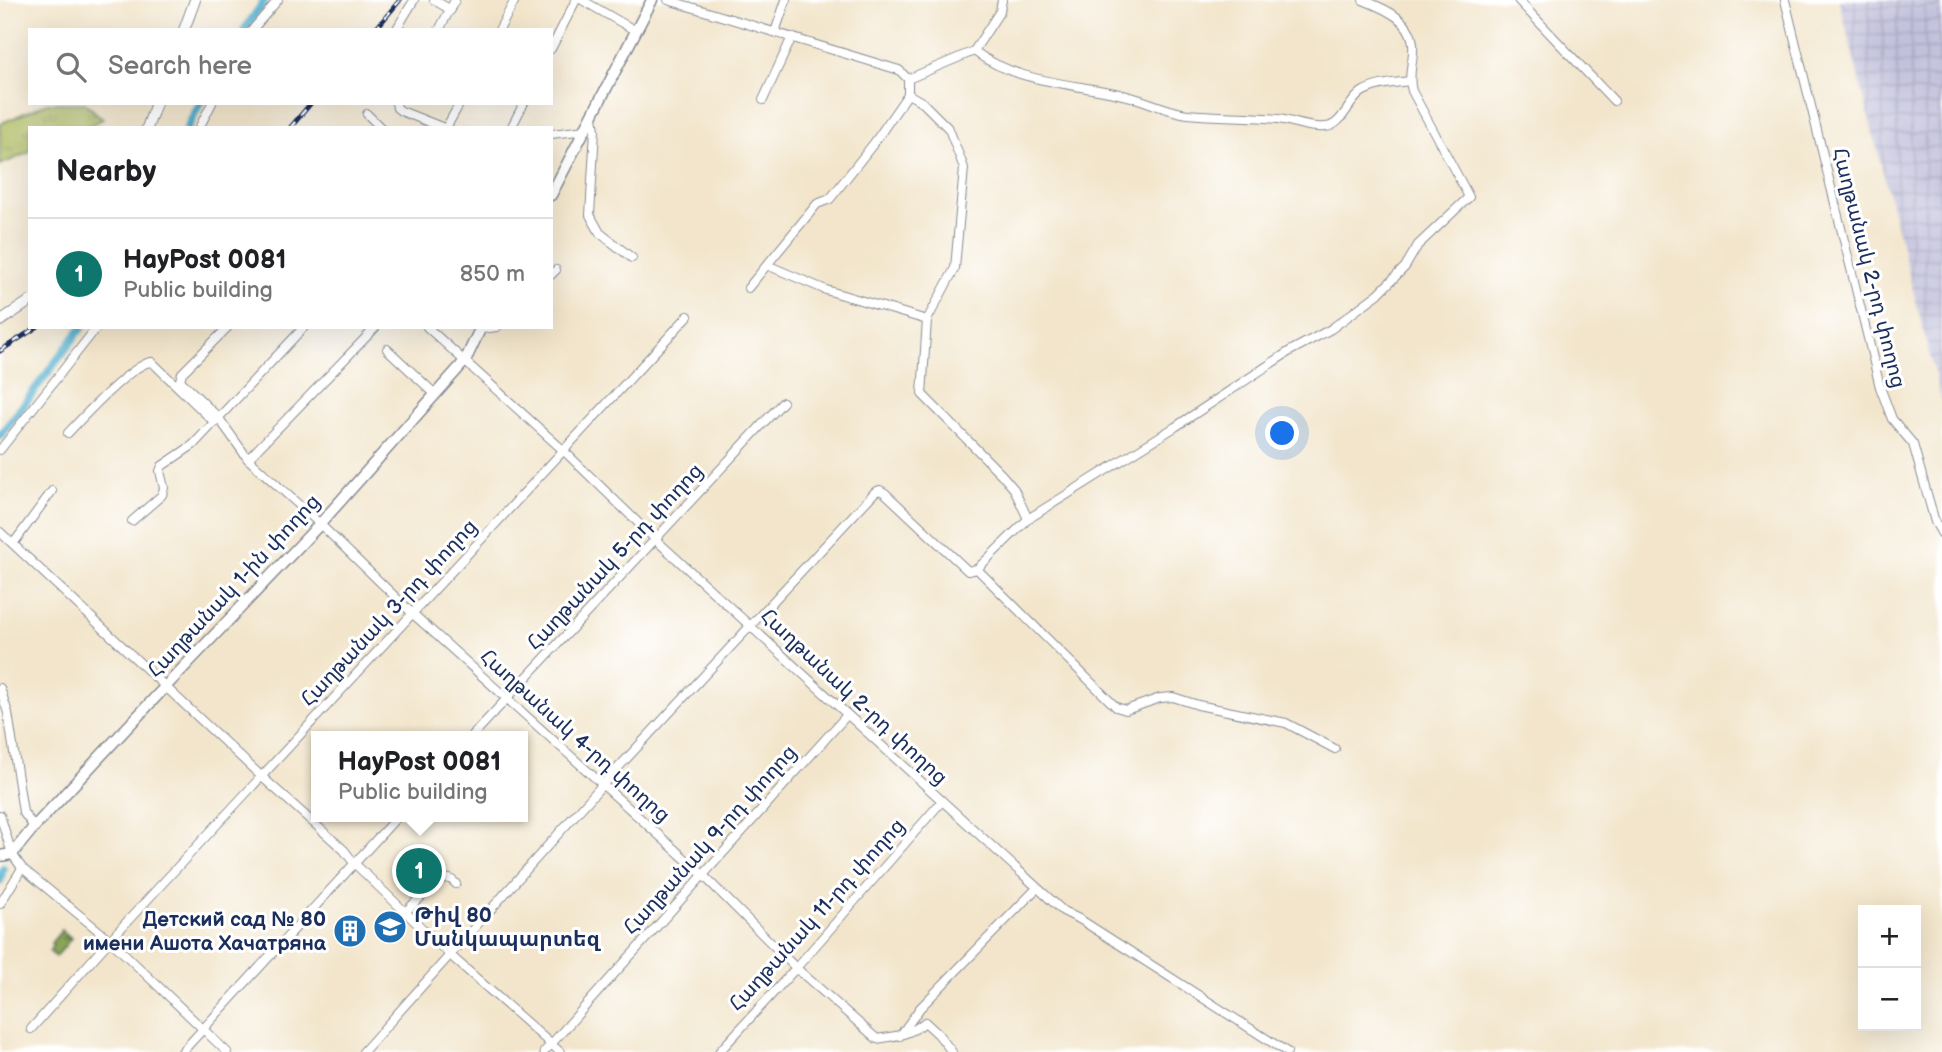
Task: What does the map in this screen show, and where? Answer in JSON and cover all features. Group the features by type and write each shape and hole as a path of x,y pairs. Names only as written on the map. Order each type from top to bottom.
{"main road":[{"path":"553,191 652,0"},
{"name":"Հաղթանակ 1-ին փողոց","path":"6,855 320,524 465,361 481,329"}],"street":[{"path":"185,28 195,0"},
{"path":"254,28 278,0"},
{"path":"397,28 414,0"},
{"path":"434,0 451,10"},
{"path":"440,28 455,0"},
{"path":"500,28 515,0"},
{"path":"553,46 579,0 636,31"},
{"path":"668,0 899,70 908,79 908,93 874,143 830,199 817,204 748,288"},
{"path":"775,32 786,0"},
{"path":"908,79 974,51 1000,10 1002,0"},
{"path":"973,570 1028,519 1175,428 1290,351 1331,329 1378,294 1405,267 1418,245 1469,197 1409,81 1414,48 1406,25 1396,14 1363,0"},
{"path":"1518,0 1614,101"},
{"name":"Հաղթանակ 2-րդ փողոց","path":"1785,0 1880,387 1892,419 1913,444 1935,522 1942,534"},
{"path":"763,100 792,37"},
{"path":"974,51 1012,71 1130,97 1184,114 1276,119 1317,127 1336,124 1350,102 1363,92 1409,81"},
{"path":"908,93 922,102 949,129 964,168 955,268 927,320 922,394 1014,489 1028,519"},
{"path":"148,126 155,105"},
{"path":"200,126 211,105"},
{"path":"396,105 401,111 440,126"},
{"path":"446,126 459,105"},
{"path":"512,126 523,105"},
{"path":"367,114 379,126"},
{"path":"593,117 595,130 590,215 600,233 632,258"},
{"path":"553,134 586,130"},
{"path":"766,265 826,290 927,320"},
{"path":"0,321 28,302"},
{"name":"Հաղթանակ 3-րդ փողոց","path":"31,1029 261,776 688,316"},
{"path":"0,450 94,329"},
{"path":"216,420 180,380 182,373 226,329"},
{"path":"132,521 163,495 160,471 162,466 193,445 302,329"},
{"path":"248,459 374,329"},
{"name":"Հաղթանակ 2-րդ փողոց","path":"429,329 1063,911 1287,1052"},
{"path":"387,349 435,394"},
{"path":"68,433 103,397 141,365 149,362 216,420"},
{"name":"Հաղթանակ 5-րդ փողոց","path":"477,731 783,402"},
{"name":"Հաղթանակ 4-րդ փողոց","path":"216,420 248,459 413,614 702,874 796,968 877,1039 900,1036"},
{"path":"363,1052 603,784 875,492 880,490 973,570 1121,710 1160,698 1173,697 1198,705 1286,723 1335,749"},
{"path":"13,544 52,491"},
{"path":"0,532 311,821"},
{"path":"0,688 8,713 23,813 34,827"},
{"name":"Հաղթանակ 9-րդ փողոց","path":"544,1052 847,715"},
{"name":"Հաղթանակ 11-րդ փողոց","path":"719,1052 942,801"},
{"path":"0,815 6,855 110,940 227,1052"},
{"path":"313,822 450,955 560,1052"},
{"path":"182,1052 392,822"},
{"path":"0,904 22,868"},
{"path":"405,912 439,880 452,879 456,884"},
{"path":"900,1036 920,1008 1037,888"},
{"path":"900,1036 914,1031 925,1022 952,1052"}],"shaded area":[{"path":"1839,0 1942,0 1942,403"}],"green space":[{"path":"43,105 87,105 103,119 88,126 28,126 28,153 0,165 0,124"},
{"path":"62,930 71,938 56,957 49,951 53,946 51,943"}],"waterway":[{"path":"245,28 265,0"},
{"path":"188,126 199,105"},
{"path":"0,436 80,329"},
{"path":"0,881 3,868"}],"railway":[{"path":"377,28 400,0"},
{"path":"292,126 309,105"},
{"path":"0,351 34,329"}],"place":[{"name":"HayPost 0081","path":"419,871"},
{"name":"Թիվ 80 Մանկապարտեզ","path":"390,927"},
{"name":"Детский сад № 80 имени Ашота Хачатряна","path":"350,931"}]}
